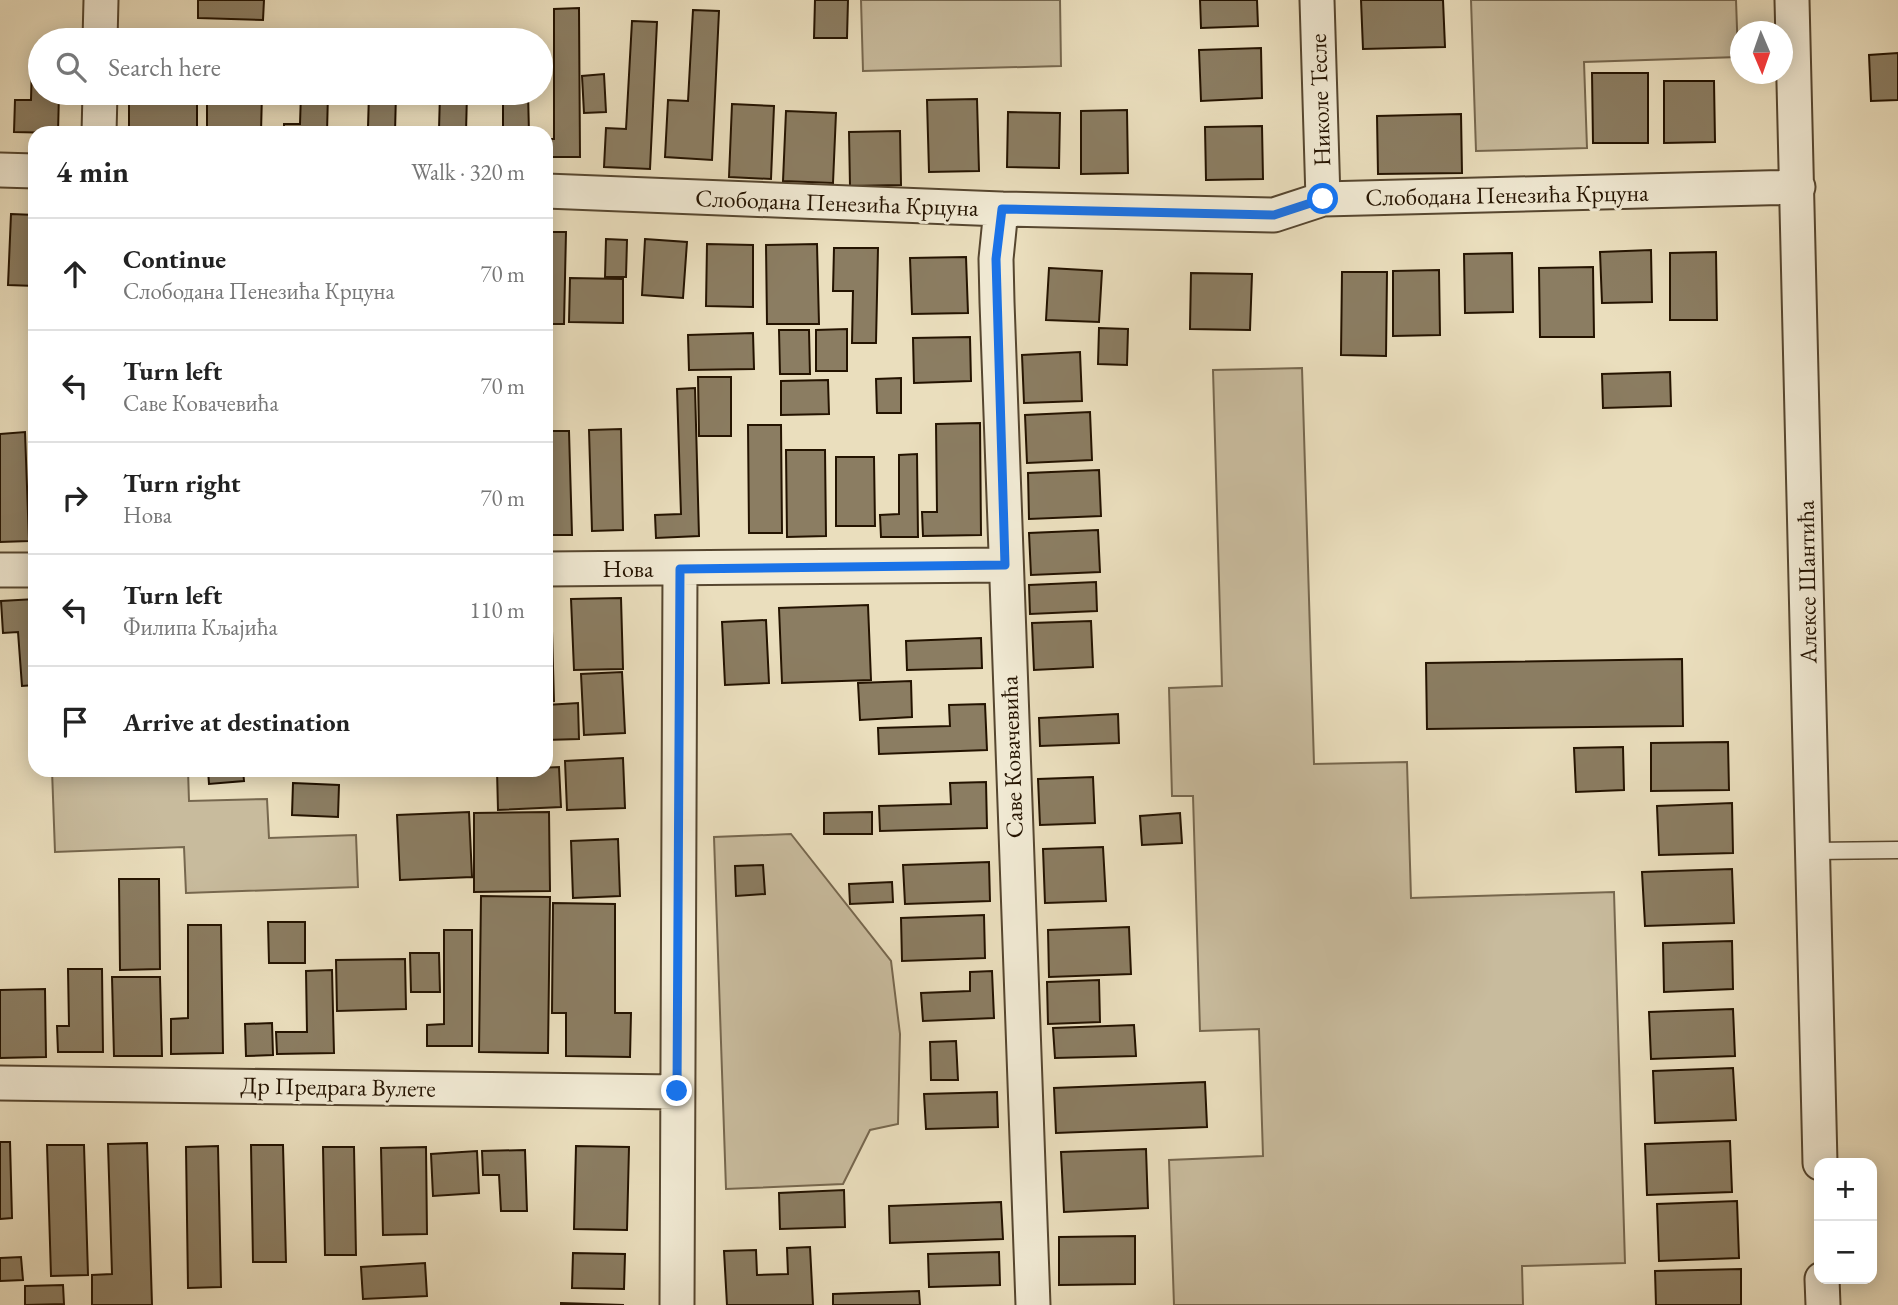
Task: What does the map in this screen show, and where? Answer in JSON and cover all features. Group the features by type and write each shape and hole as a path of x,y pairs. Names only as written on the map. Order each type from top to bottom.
{"street":[{"path":"100,28 101,0"},
{"name":"Николе Тесле","path":"1317,0 1323,199"},
{"name":"Алексе Шантића","path":"1792,0 1820,1158"},
{"path":"99,126 100,105"},
{"path":"0,170 28,172"},
{"name":"Слободана Пенезића Крцуна","path":"553,191 1002,209 1274,215 1323,199 1798,187"},
{"name":"Саве Ковачевића","path":"1002,209 996,259 1033,1305"},
{"name":"Нова","path":"553,569 1005,565"},
{"path":"677,1305 680,569"},
{"path":"0,570 28,570"},
{"name":"Др Предрага Вулете","path":"0,1083 677,1091"},
{"path":"1822,1284 1822,1305"}],"lane":[{"path":"1813,850 1898,850"}],"shaded area":[{"path":"861,0 1060,0 1061,66 863,71"},
{"path":"1471,0 1736,0 1737,21 1730,21 1730,57 1584,62 1587,148 1476,151"},
{"path":"1302,368 1314,764 1407,762 1411,898 1614,892 1625,1263 1522,1266 1523,1305 1174,1305 1169,1160 1263,1156 1259,1029 1200,1031 1193,796 1172,796 1169,688 1222,686 1213,370"},
{"path":"52,777 188,777 189,801 267,799 269,838 356,835 358,887 186,893 184,847 55,852"},
{"path":"791,834 891,961 900,1034 898,1124 870,1130 843,1184 726,1189 714,837"}],"building":[{"path":"198,0 264,0 263,20 198,18"},
{"path":"815,0 848,0 847,38 814,38"},
{"path":"1200,0 1257,0 1258,26 1201,28"},
{"path":"1361,0 1443,0 1445,47 1363,49"},
{"path":"579,8 580,157 553,157 554,9"},
{"path":"693,10 719,11 712,160 665,157 668,100 688,101"},
{"path":"632,21 657,22 650,169 604,167 606,128 626,129"},
{"path":"1261,48 1262,98 1201,101 1199,50"},
{"path":"1898,53 1898,100 1871,101 1869,55"},
{"path":"1592,73 1648,73 1648,143 1593,143"},
{"path":"604,74 606,112 584,113 582,76"},
{"path":"1664,81 1714,81 1715,142 1664,143"},
{"path":"977,99 979,171 929,172 927,100"},
{"path":"15,100 28,100 28,105 59,105 58,126 28,126 28,132 14,132"},
{"path":"732,104 774,106 771,179 729,177"},
{"path":"129,105 197,105 197,126 129,126"},
{"path":"207,105 262,105 261,126 207,126"},
{"path":"301,105 328,105 327,126 284,126 300,124"},
{"path":"369,105 396,105 395,126 368,126"},
{"path":"440,105 467,105 466,126 439,126"},
{"path":"503,105 528,105 529,126 503,126"},
{"path":"1127,110 1128,173 1081,174 1081,111"},
{"path":"786,111 836,113 833,183 783,181"},
{"path":"1008,112 1060,113 1059,168 1007,167"},
{"path":"1461,114 1462,173 1378,174 1377,116"},
{"path":"1262,126 1263,179 1206,180 1205,127"},
{"path":"900,131 901,185 850,186 849,132"},
{"path":"11,214 28,215 28,286 8,285"},
{"path":"553,232 566,232 564,324 553,324"},
{"path":"606,239 627,240 626,277 605,277"},
{"path":"645,239 687,242 683,298 642,295"},
{"path":"707,244 753,245 753,307 706,306"},
{"path":"817,244 819,324 767,324 766,245"},
{"path":"834,248 878,248 876,343 852,343 853,291 833,291"},
{"path":"1651,250 1652,302 1602,303 1600,252"},
{"path":"1716,252 1717,320 1670,320 1670,253"},
{"path":"1512,253 1513,312 1465,313 1464,254"},
{"path":"966,257 968,313 912,314 910,258"},
{"path":"1593,267 1594,337 1540,337 1539,268"},
{"path":"1049,268 1102,271 1099,322 1046,320"},
{"path":"1439,270 1440,335 1393,336 1393,271"},
{"path":"1342,272 1387,272 1386,356 1341,355"},
{"path":"1191,273 1252,274 1250,330 1190,329"},
{"path":"570,278 623,279 623,323 569,322"},
{"path":"1099,328 1128,329 1127,365 1098,364"},
{"path":"847,329 847,371 816,371 816,330"},
{"path":"779,330 809,330 810,374 780,374"},
{"path":"753,333 754,369 689,370 688,335"},
{"path":"970,337 971,381 914,383 913,338"},
{"path":"1080,352 1082,401 1024,403 1022,355"},
{"path":"1670,372 1671,406 1603,408 1602,374"},
{"path":"698,377 731,377 731,436 699,436"},
{"path":"901,378 901,413 877,413 876,379"},
{"path":"828,380 829,414 781,415 781,381"},
{"path":"695,388 699,536 656,538 655,515 681,514 677,389"},
{"path":"1090,412 1092,460 1027,463 1025,415"},
{"path":"980,423 981,535 923,536 922,512 937,512 936,424"},
{"path":"748,425 781,425 782,533 749,533"},
{"path":"621,429 623,530 592,531 589,430"},
{"path":"553,431 569,431 572,535 553,535"},
{"path":"25,432 28,541 0,542 0,434"},
{"path":"786,450 825,450 826,536 787,537"},
{"path":"917,454 918,537 881,537 880,515 899,514 899,455"},
{"path":"836,457 874,457 875,526 836,526"},
{"path":"1099,470 1101,516 1029,519 1028,473"},
{"path":"1098,530 1100,572 1031,575 1029,533"},
{"path":"1096,582 1097,611 1030,614 1029,585"},
{"path":"621,598 623,669 574,670 571,599"},
{"path":"28,599 28,686 22,686 18,632 3,633 1,601"},
{"path":"868,605 871,680 782,683 779,608"},
{"path":"766,620 769,683 725,685 722,622"},
{"path":"1091,621 1093,667 1034,670 1032,623"},
{"path":"981,638 982,668 907,670 906,641"},
{"path":"1682,659 1683,726 1427,729 1426,663"},
{"path":"622,672 625,733 584,735 581,674"},
{"path":"911,681 912,717 860,720 858,683"},
{"path":"578,703 579,739 553,740 553,705"},
{"path":"985,704 987,750 879,754 878,728 950,726 949,705"},
{"path":"1118,714 1119,743 1040,746 1039,718"},
{"path":"1728,742 1729,790 1651,791 1651,743"},
{"path":"1623,747 1624,790 1576,792 1574,748"},
{"path":"623,758 625,808 567,810 565,761"},
{"path":"553,767 559,767 561,807 498,810 497,777 553,777"},
{"path":"208,777 244,777 244,781 209,784"},
{"path":"1093,777 1095,823 1040,825 1038,779"},
{"path":"986,782 987,828 880,831 879,806 951,804 950,783"},
{"path":"293,783 339,785 338,817 292,815"},
{"path":"1732,803 1733,853 1659,855 1657,806"},
{"path":"469,812 472,877 400,880 397,815"},
{"path":"549,812 550,891 474,892 474,813"},
{"path":"872,812 872,834 824,834 824,813"},
{"path":"1180,813 1182,843 1142,845 1140,816"},
{"path":"618,839 620,896 573,898 571,841"},
{"path":"1103,847 1106,901 1045,903 1043,849"},
{"path":"989,862 990,901 905,904 903,865"},
{"path":"763,865 765,894 736,896 735,866"},
{"path":"1732,869 1734,923 1645,926 1642,872"},
{"path":"119,879 159,879 160,969 120,970"},
{"path":"892,882 893,902 850,904 849,884"},
{"path":"481,896 550,897 548,1053 479,1052"},
{"path":"553,903 615,904 615,1013 631,1013 630,1057 566,1056 566,1013 552,1013"},
{"path":"984,915 985,958 902,961 901,918"},
{"path":"268,922 305,922 305,963 269,963"},
{"path":"188,925 221,925 223,1053 171,1054 171,1019 188,1018"},
{"path":"1129,927 1131,974 1049,977 1048,930"},
{"path":"444,930 472,930 472,1046 427,1046 427,1025 444,1024"},
{"path":"1732,941 1733,989 1664,992 1663,943"},
{"path":"410,953 439,953 440,992 411,992"},
{"path":"405,959 406,1009 337,1011 336,960"},
{"path":"68,969 102,969 103,1052 58,1052 57,1026 69,1026"},
{"path":"332,970 334,1053 277,1054 276,1032 307,1032 306,971"},
{"path":"992,971 994,1018 923,1021 921,993 970,991 970,972"},
{"path":"112,977 160,977 162,1056 114,1056"},
{"path":"1099,980 1100,1022 1048,1024 1047,982"},
{"path":"45,989 46,1057 0,1058 0,990"},
{"path":"1733,1009 1735,1056 1651,1059 1649,1012"},
{"path":"272,1023 273,1055 246,1056 245,1024"},
{"path":"1134,1025 1136,1056 1055,1058 1053,1028"},
{"path":"956,1041 958,1080 931,1080 930,1042"},
{"path":"1733,1068 1736,1120 1655,1123 1653,1071"},
{"path":"1205,1082 1207,1127 1056,1133 1054,1088"},
{"path":"997,1092 998,1127 926,1129 924,1094"},
{"path":"1730,1141 1732,1192 1647,1195 1645,1144"},
{"path":"0,1142 10,1142 12,1218 0,1219"},
{"path":"147,1143 152,1305 92,1305 92,1275 112,1274 108,1144"},
{"path":"47,1145 84,1145 88,1275 51,1276"},
{"path":"251,1145 283,1145 286,1262 253,1262"},
{"path":"218,1146 221,1287 188,1288 186,1147"},
{"path":"576,1146 629,1147 627,1230 574,1229"},
{"path":"323,1147 354,1147 356,1255 325,1255"},
{"path":"426,1147 427,1234 383,1235 381,1148"},
{"path":"1146,1149 1148,1208 1064,1212 1061,1152"},
{"path":"525,1150 527,1211 501,1211 499,1175 483,1175 482,1151"},
{"path":"477,1151 479,1193 433,1196 431,1154"},
{"path":"844,1190 845,1227 780,1229 779,1193"},
{"path":"1737,1201 1739,1258 1659,1261 1657,1204"},
{"path":"1001,1202 1003,1239 890,1243 889,1206"},
{"path":"1135,1236 1135,1284 1059,1285 1059,1237"},
{"path":"810,1247 813,1305 727,1305 724,1251 756,1250 757,1275 788,1274 787,1248"},
{"path":"999,1252 1000,1285 929,1287 928,1254"},
{"path":"573,1253 625,1254 624,1289 572,1288"},
{"path":"21,1257 23,1280 0,1281 0,1258"},
{"path":"425,1263 427,1296 363,1299 361,1267"},
{"path":"1741,1269 1741,1305 1656,1305 1655,1271"},
{"path":"63,1285 64,1304 25,1305 25,1286"},
{"path":"919,1291 920,1305 833,1305 833,1294"},
{"path":"561,1303 624,1305 561,1305"}],"route":[{"path":"677,1091 680,569 1005,565 996,259 1002,209 1274,215 1323,199"}]}
